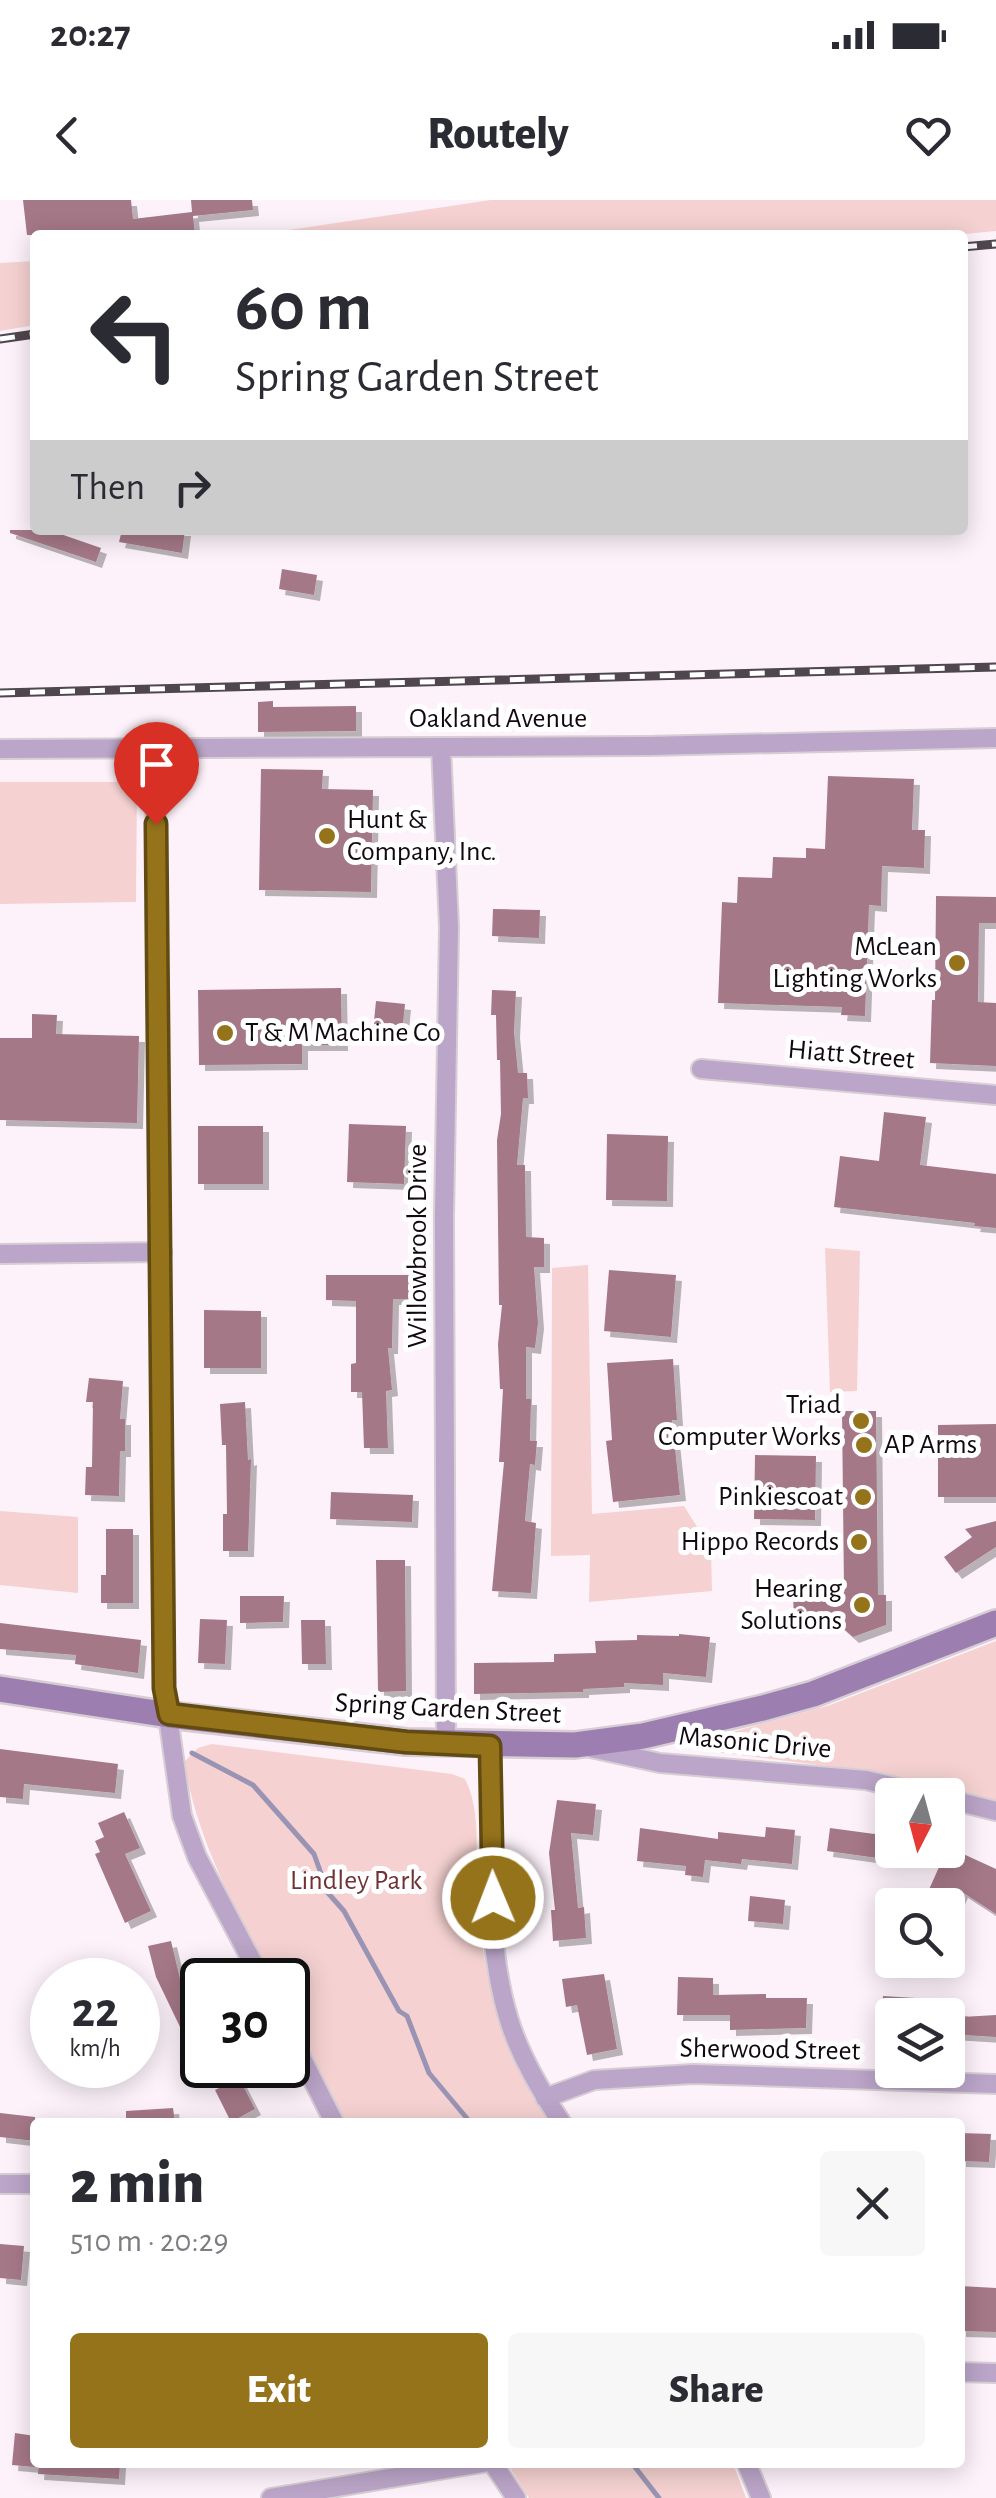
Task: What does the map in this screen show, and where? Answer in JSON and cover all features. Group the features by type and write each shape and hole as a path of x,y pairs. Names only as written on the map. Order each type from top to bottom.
{"main road":[{"name":"Spring Garden Street","path":"0,1690 169,1714 446,1744 576,1745 643,1736 813,1694 996,1623"}],"street":[{"name":"Oakland Avenue","path":"0,749 996,738"},
{"name":"Willowbrook Drive","path":"441,747 448,928 444,1217 446,1744"},
{"path":"155,748 164,1688 182,1816 197,1857 250,1958"},
{"name":"Hiatt Street","path":"700,1069 996,1095"},
{"path":"0,1254 162,1252"},
{"name":"Masonic Drive","path":"576,1745 660,1762 875,1782"},
{"path":"490,1746 494,1936 508,2018 558,2118"},
{"path":"965,1804 996,1811"},
{"name":"Sherwood Street","path":"546,2098 594,2080 694,2074 996,2084"},
{"path":"310,2075 332,2118"},
{"path":"0,2184 30,2184"},
{"path":"965,2372 996,2374"},
{"path":"271,2498 453,2468"},
{"path":"494,2468 516,2498"},
{"path":"748,2468 761,2498"}],"green space":[{"path":"491,200 996,200 996,231 968,234 968,230 289,230"},
{"path":"30,261 30,326 0,331 0,263"},
{"path":"0,782 137,782 136,902 0,904"},
{"path":"825,1248 860,1251 857,1391 830,1392"},
{"path":"588,1265 592,1514 684,1506 711,1549 712,1591 589,1602 590,1555 551,1556 552,1268"},
{"path":"0,1511 78,1517 78,1593 0,1585"},
{"path":"996,1641 996,1801 965,1794 965,1778 896,1778 700,1750 697,1742 830,1705"},
{"name":"Lindley Park","path":"212,1744 452,1774 465,1779 476,1822 477,1899 484,1958 509,2043 547,2118 344,2118 310,2052 310,1958 261,1958 219,1874 198,1820 184,1762 198,1748"},
{"path":"510,2468 735,2468 746,2498 529,2498"}],"building":[{"path":"23,200 131,200 133,219 192,212 191,200 252,200 253,210 193,216 194,230 30,230 27,235"},
{"path":"30,530 30,535 63,535 101,548 96,562 10,533"},
{"path":"121,535 184,535 182,553 119,542"},
{"path":"282,569 317,575 314,595 279,589"},
{"path":"273,701 273,707 356,706 356,731 258,732 258,702"},
{"path":"261,769 323,770 322,789 373,790 371,892 259,890"},
{"path":"828,776 914,779 912,830 925,830 924,868 882,866 881,906 869,905 865,1016 841,1015 842,1007 718,1003 722,902 737,903 738,877 772,878 773,857 806,858 806,848 825,849"},
{"path":"936,896 996,897 996,923 979,923 978,1002 996,1003 996,1066 930,1063"},
{"path":"493,909 540,910 539,938 492,936"},
{"path":"341,988 342,1045 302,1045 302,1064 199,1065 198,990"},
{"path":"492,990 516,991 518,1073 527,1073 528,1098 523,1098 517,1165 525,1165 526,1237 544,1238 544,1267 534,1267 538,1323 535,1348 526,1347 530,1441 537,1441 535,1465 530,1464 525,1521 536,1523 531,1593 492,1591 504,1462 499,1462 503,1389 498,1344 502,1305 497,1140 501,1114 500,1060 496,1015 491,1015"},
{"path":"376,1001 405,1004 402,1034 373,1031"},
{"path":"32,1014 57,1015 56,1034 139,1036 137,1123 0,1120 0,1038 32,1038"},
{"path":"884,1112 926,1117 920,1165 996,1174 996,1228 834,1207 840,1156 879,1161"},
{"path":"349,1124 406,1126 404,1184 347,1182"},
{"path":"198,1126 263,1126 263,1184 198,1184"},
{"path":"607,1134 668,1136 667,1201 606,1200"},
{"path":"609,1270 676,1275 671,1337 604,1331"},
{"path":"326,1275 413,1275 413,1299 393,1299 392,1348 388,1348 392,1390 386,1391 388,1448 364,1448 362,1392 351,1392 351,1364 356,1363 356,1301 326,1300"},
{"path":"204,1310 261,1311 261,1368 204,1368"},
{"path":"673,1359 677,1420 672,1420 680,1495 613,1502 606,1441 612,1440 607,1363"},
{"path":"89,1378 123,1381 120,1419 125,1419 125,1451 120,1451 119,1496 85,1495 86,1467 92,1467 93,1402 86,1402"},
{"path":"245,1402 248,1460 251,1459 248,1551 223,1551 226,1445 222,1445 220,1404"},
{"path":"842,1411 876,1411 878,1595 886,1595 886,1625 853,1637 836,1622 794,1624 793,1592 844,1590"},
{"path":"996,1424 996,1497 938,1497 938,1425"},
{"path":"755,1455 816,1456 815,1520 754,1519"},
{"path":"331,1492 413,1495 412,1522 330,1519"},
{"path":"996,1521 996,1547 956,1573 944,1557 972,1537 965,1529"},
{"path":"106,1529 133,1529 133,1603 101,1603 101,1575 106,1575"},
{"path":"376,1560 405,1560 406,1691 378,1692"},
{"path":"240,1596 284,1596 283,1622 240,1623"},
{"path":"200,1619 227,1620 225,1664 198,1663"},
{"path":"301,1620 325,1620 326,1664 302,1664"},
{"path":"0,1623 141,1640 138,1673 75,1664 76,1655 0,1649"},
{"path":"679,1634 710,1637 706,1677 663,1673 663,1685 624,1683 624,1687 583,1692 474,1694 474,1663 554,1662 554,1654 596,1653 595,1641"},
{"path":"0,1749 118,1764 115,1793 24,1784 23,1799 0,1797"},
{"path":"557,1800 596,1804 593,1835 571,1833 578,1908 584,1907 586,1938 553,1941 551,1910 555,1910 549,1853"},
{"path":"124,1812 140,1848 125,1854 151,1911 125,1923 95,1854 100,1852 95,1841 104,1837 98,1823"},
{"path":"766,1827 795,1830 792,1864 705,1860 703,1877 685,1875 686,1866 637,1861 640,1828 718,1839 718,1832 765,1837"},
{"path":"830,1828 875,1834 875,1858 827,1851"},
{"path":"965,1855 996,1869 996,1914 965,1894 965,1888 930,1888 939,1868 965,1868"},
{"path":"750,1896 785,1900 783,1924 748,1921"},
{"path":"171,1941 180,1979 180,2027 160,1985 160,1958 151,1958 148,1946"},
{"path":"604,1974 617,2049 587,2055 577,2005 566,2007 562,1979"},
{"path":"678,1977 713,1978 713,1995 807,1998 806,2028 730,2030 730,2015 677,2015"},
{"path":"996,2015 996,2037 965,2035 965,2017"},
{"path":"244,2088 255,2109 238,2118 229,2118 215,2090"},
{"path":"173,2108 174,2118 126,2118 126,2111"},
{"path":"0,2113 35,2117 30,2118 30,2140 0,2137"},
{"path":"965,2133 991,2134 989,2162 965,2161"},
{"path":"0,2244 24,2246 21,2280 0,2278"},
{"path":"965,2286 996,2288 996,2332 965,2331"},
{"path":"15,2433 30,2435 30,2467 12,2465"},
{"path":"38,2468 120,2468 119,2479 38,2474"}],"waterway":[{"path":"192,1753 253,1785 314,1854 328,1893 344,1911 399,2011 407,2016 429,2073 467,2118"},
{"path":"636,2468 659,2498"}],"railway":[{"path":"968,246 996,244"},
{"path":"0,339 30,335"},
{"path":"0,693 996,667"}],"place":[{"name":"Hunt & Company, Inc.","path":"327,836"},
{"name":"McLean Lighting Works","path":"957,963"},
{"name":"T & M Machine Co","path":"225,1033"},
{"name":"Triad Computer Works","path":"861,1421"},
{"name":"AP Arms","path":"864,1445"},
{"name":"Pinkiescoat","path":"863,1497"},
{"name":"Hippo Records","path":"859,1542"},
{"name":"Hearing Solutions","path":"862,1605"}],"route":[{"path":"156,824 164,1688 169,1714 406,1742 490,1746 493,1898"}]}
